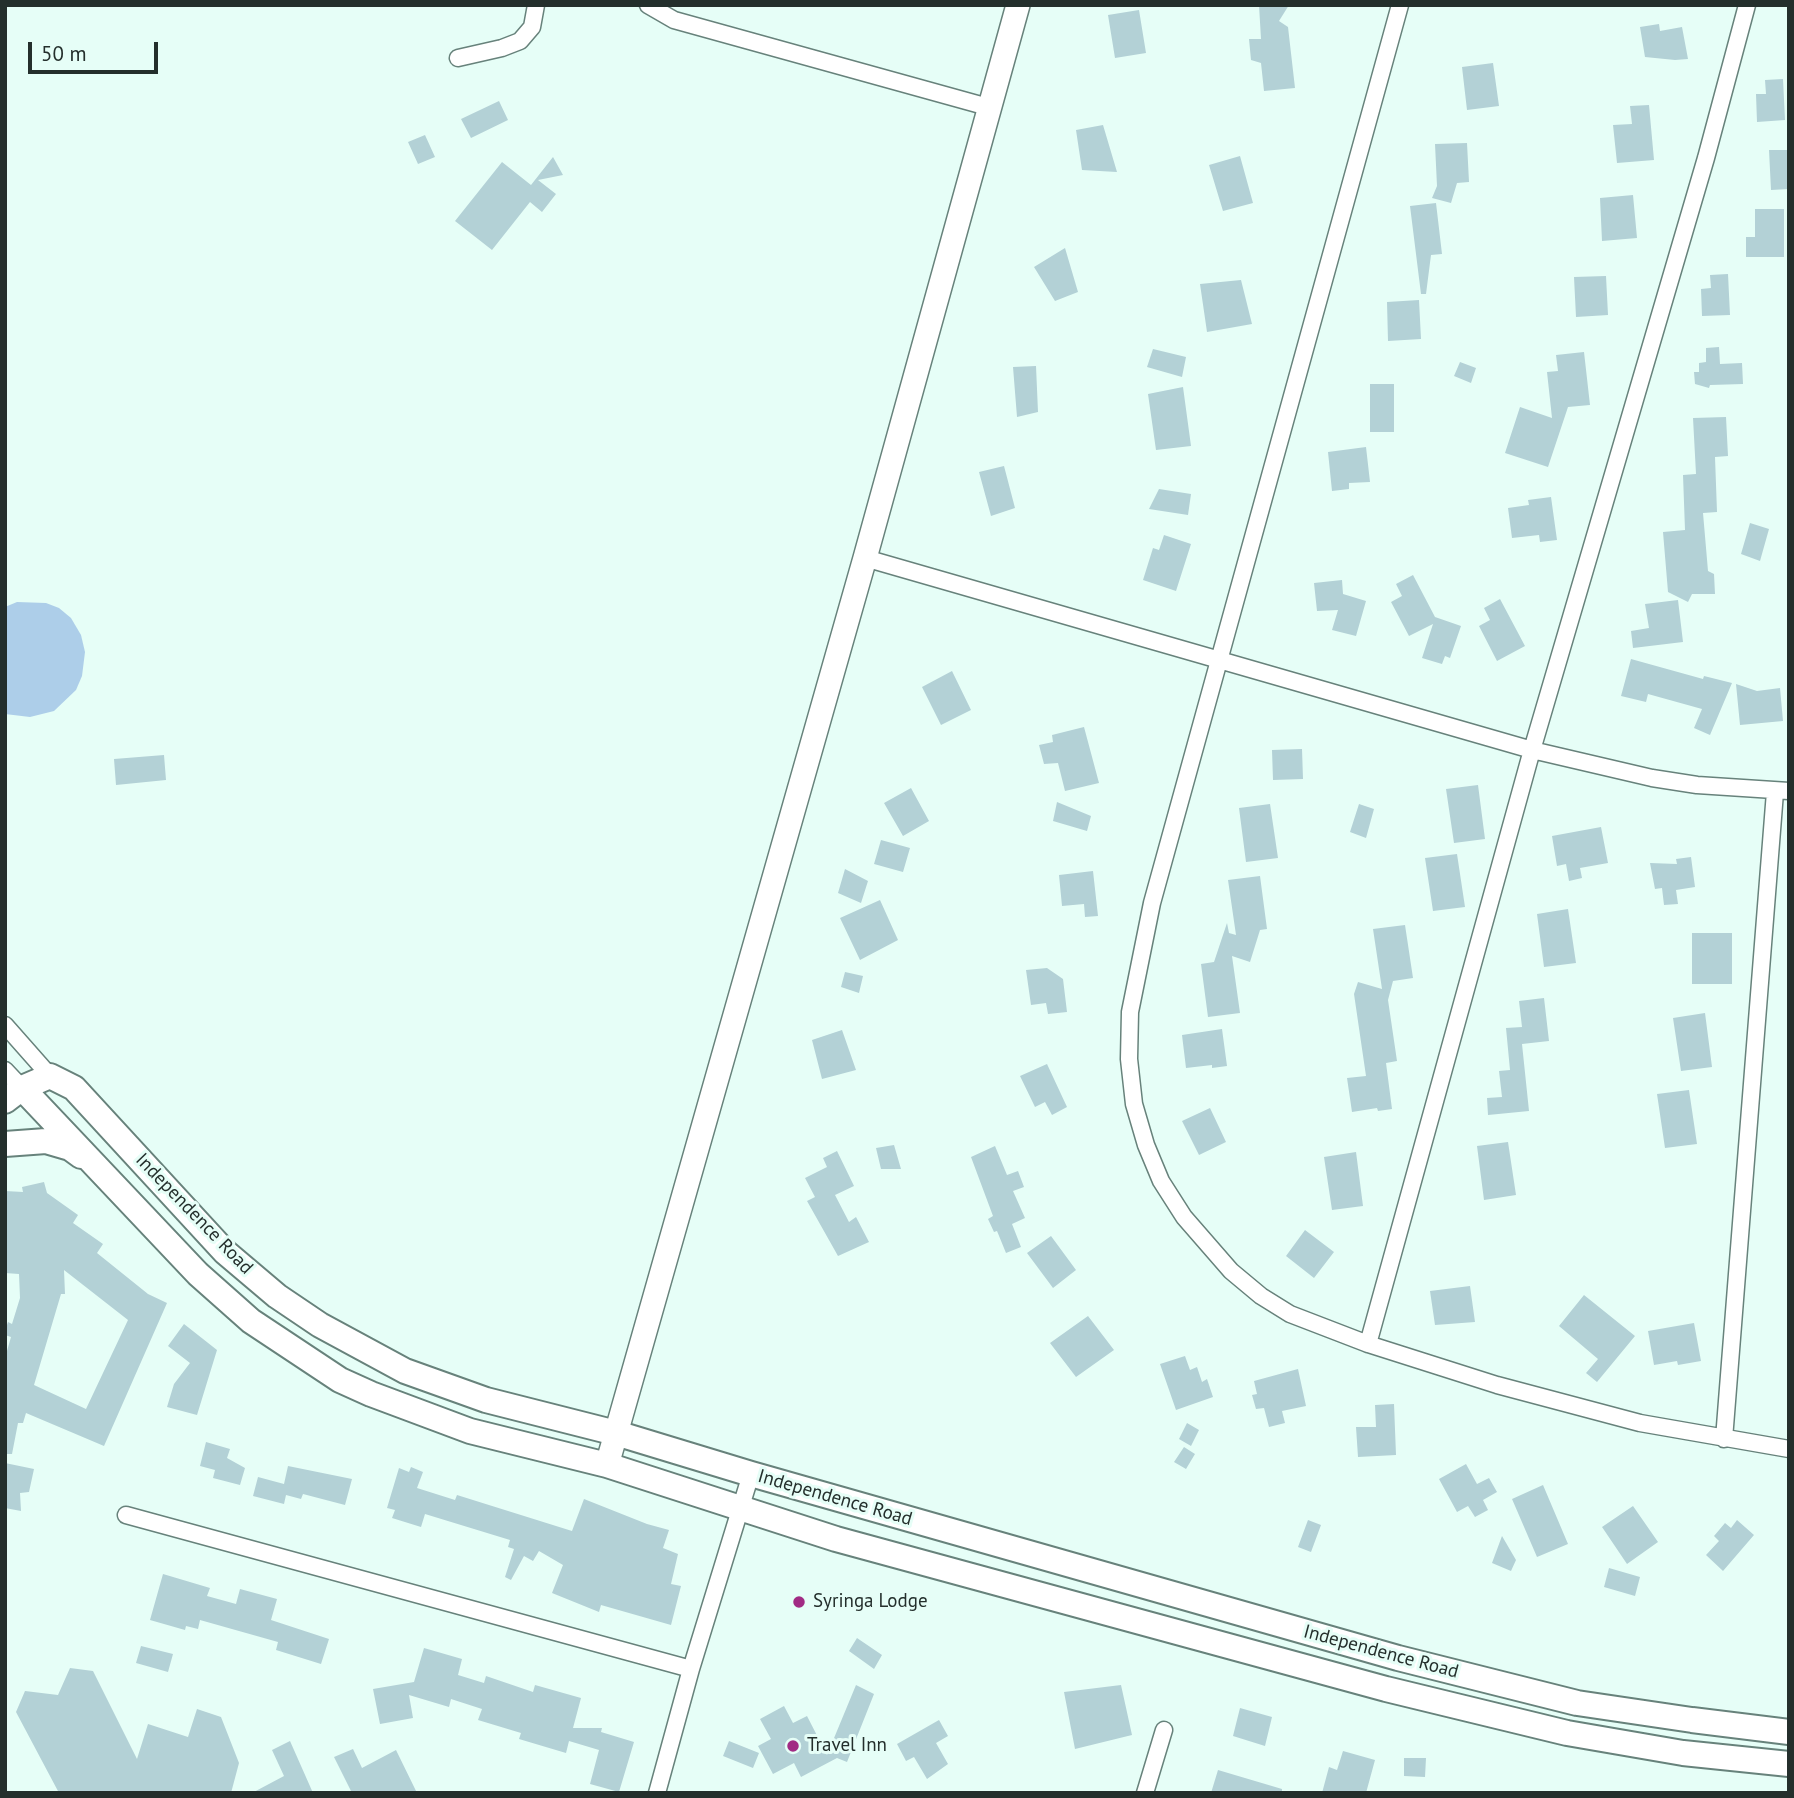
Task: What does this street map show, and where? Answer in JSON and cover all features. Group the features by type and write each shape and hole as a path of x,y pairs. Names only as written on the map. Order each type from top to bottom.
{"main road":[{"name":"Independence Road","path":"50,1076 74,1088 225,1252 277,1296 320,1325 405,1371 486,1400 616,1433 1398,1658 1577,1703 1789,1732"},
{"path":"14,1095 50,1076"},
{"name":"Independence Road","path":"14,1095 99,1168 198,1274 251,1321 291,1350 340,1380 371,1395 470,1431 607,1465 836,1539 1386,1689 1567,1733 1682,1753 1789,1764"},
{"path":"5,1144 46,1141 70,1148 99,1168"}],"street":[{"path":"457,58 520,41 532,27 536,5"},
{"path":"648,5 674,20 988,107"},
{"path":"607,1465 865,558 1018,5"},
{"path":"1400,5 1217,661 1142,946 1130,1012 1129,1059 1134,1104 1146,1145 1161,1181 1184,1217 1223,1263 1261,1296 1290,1314 1368,1343 1497,1385 1640,1423 1789,1448"},
{"path":"1368,1343 1532,750 1702,170 1747,5"},
{"path":"865,558 1532,750 1653,778 1697,785 1782,792 1724,1439"},
{"name":"Independence Road","path":"5,1025 50,1076"},
{"name":"Independence Road","path":"5,1070 14,1095"},
{"path":"657,1793 691,1669 751,1474"},
{"path":"126,1515 691,1669"},
{"path":"1145,1793 1164,1730"}],"water":[{"path":"17,602 46,603 59,608 71,618 81,635 85,652 82,676 76,690 54,711 30,717 5,714 5,607"}],"building":[{"path":"1259,5 1289,5 1279,21 1288,27 1295,88 1264,91 1261,63 1251,60 1249,39 1261,39"},
{"path":"1139,10 1146,53 1115,58 1108,15"},
{"path":"1659,24 1660,31 1682,27 1688,59 1645,57 1640,27"},
{"path":"1493,63 1499,106 1467,110 1462,67"},
{"path":"1783,79 1785,120 1757,122 1756,94 1766,94 1765,80"},
{"path":"499,101 508,120 471,138 461,119"},
{"path":"1649,105 1654,160 1617,163 1613,125 1632,124 1630,106"},
{"path":"1103,125 1117,172 1082,170 1076,130"},
{"path":"425,135 435,157 418,164 408,142"},
{"path":"1467,143 1469,182 1457,183 1451,203 1432,198 1437,186 1435,144"},
{"path":"1769,150 1789,150 1789,189 1771,190"},
{"path":"1240,156 1253,203 1223,211 1209,165"},
{"path":"553,157 563,175 538,180 556,194 542,212 530,202 492,250 455,221 502,162 531,185"},
{"path":"1633,195 1637,238 1602,241 1600,198"},
{"path":"1436,203 1442,254 1431,255 1426,294 1421,294 1410,206"},
{"path":"1755,209 1784,209 1784,257 1746,257 1746,237 1755,237"},
{"path":"1065,248 1078,292 1055,301 1034,267"},
{"path":"1728,274 1730,315 1702,316 1701,289 1711,288 1710,275"},
{"path":"1606,276 1608,315 1576,317 1574,277"},
{"path":"1241,280 1252,324 1207,332 1200,284"},
{"path":"1419,300 1421,339 1388,341 1387,302"},
{"path":"1719,347 1720,364 1742,363 1743,384 1710,385 1709,388 1695,384 1694,372 1699,372 1699,363 1706,362 1706,348"},
{"path":"1153,349 1186,357 1182,377 1147,367"},
{"path":"1584,352 1590,405 1568,407 1548,467 1505,453 1520,407 1552,418 1547,372 1558,371 1556,355"},
{"path":"1460,362 1476,368 1471,383 1454,376"},
{"path":"1036,366 1038,412 1017,417 1013,367"},
{"path":"1370,384 1394,384 1394,432 1370,432"},
{"path":"1183,387 1191,446 1156,450 1148,394"},
{"path":"1726,417 1728,456 1715,457 1717,512 1703,513 1708,571 1714,574 1715,594 1692,594 1688,602 1668,592 1663,532 1685,530 1683,475 1696,474 1693,418"},
{"path":"1366,447 1370,482 1349,483 1349,489 1332,491 1328,452"},
{"path":"1004,466 1015,508 991,516 979,472"},
{"path":"1159,489 1191,494 1188,515 1149,509"},
{"path":"1551,497 1557,540 1540,542 1539,535 1512,538 1508,508 1529,505 1528,500"},
{"path":"1750,523 1769,529 1760,561 1741,554"},
{"path":"1164,535 1191,544 1176,591 1143,580 1153,548 1159,550"},
{"path":"1413,575 1435,617 1461,626 1450,658 1445,656 1442,664 1422,658 1433,624 1409,636 1391,602 1402,596 1396,584"},
{"path":"1342,580 1343,594 1366,601 1356,636 1332,630 1338,610 1317,611 1314,583"},
{"path":"1500,599 1525,646 1497,661 1479,626 1490,620 1484,608"},
{"path":"1678,600 1683,642 1633,648 1631,631 1649,628 1645,604"},
{"path":"1631,659 1703,679 1704,676 1732,683 1710,735 1694,728 1702,709 1648,694 1646,702 1621,696"},
{"path":"952,671 971,710 941,725 922,687"},
{"path":"1736,684 1757,691 1780,688 1783,721 1740,725"},
{"path":"1084,727 1099,783 1065,791 1058,763 1044,764 1039,745 1053,742 1052,735"},
{"path":"1302,749 1303,779 1273,780 1272,750"},
{"path":"164,755 166,780 116,785 114,759"},
{"path":"1478,785 1485,839 1454,843 1446,789"},
{"path":"911,788 929,821 903,836 884,803"},
{"path":"1057,802 1091,816 1087,831 1053,821"},
{"path":"1270,804 1278,858 1246,862 1239,808"},
{"path":"1359,804 1374,809 1366,838 1350,832"},
{"path":"1601,827 1608,863 1580,868 1582,878 1569,881 1566,864 1557,866 1552,836"},
{"path":"881,840 910,848 903,872 874,864"},
{"path":"1457,854 1465,907 1433,911 1425,858"},
{"path":"1691,857 1695,887 1676,890 1678,904 1664,905 1662,888 1655,889 1650,863 1677,864 1676,859"},
{"path":"845,869 868,881 861,903 838,893"},
{"path":"1093,871 1098,916 1085,917 1084,904 1062,906 1059,875"},
{"path":"1260,876 1267,929 1260,930 1250,962 1232,956 1240,1013 1208,1017 1201,964 1214,962 1227,923 1229,933 1236,935 1228,880"},
{"path":"880,900 898,940 860,960 840,918"},
{"path":"1568,909 1576,963 1544,967 1537,914"},
{"path":"1405,925 1413,978 1393,981 1388,1000 1397,1061 1386,1063 1392,1109 1378,1111 1377,1108 1352,1112 1347,1078 1366,1076 1354,994 1358,982 1382,989 1373,929"},
{"path":"1692,933 1732,933 1732,984 1692,984"},
{"path":"1047,968 1063,979 1067,1012 1048,1014 1046,1003 1031,1005 1026,970"},
{"path":"845,972 863,976 859,993 841,987"},
{"path":"1544,998 1549,1041 1522,1044 1529,1111 1488,1115 1487,1098 1502,1097 1499,1071 1510,1070 1506,1028 1522,1027 1519,1001"},
{"path":"1705,1013 1712,1067 1681,1071 1673,1018"},
{"path":"1222,1029 1227,1066 1186,1068 1182,1035"},
{"path":"842,1030 856,1070 822,1079 812,1040"},
{"path":"1047,1064 1067,1107 1052,1115 1045,1102 1035,1107 1020,1076"},
{"path":"1689,1090 1697,1144 1665,1148 1657,1094"},
{"path":"1210,1108 1226,1142 1199,1155 1182,1121"},
{"path":"1508,1142 1516,1195 1484,1200 1477,1146"},
{"path":"894,1145 901,1169 881,1169 876,1148"},
{"path":"995,1146 1007,1175 1018,1171 1024,1187 1013,1191 1025,1218 1012,1224 1021,1247 1006,1253 997,1231 994,1232 988,1219 993,1216 971,1157"},
{"path":"837,1151 854,1186 835,1195 849,1222 856,1217 869,1242 838,1256 807,1201 815,1197 805,1178 827,1167 823,1158"},
{"path":"1356,1152 1363,1206 1332,1210 1324,1157"},
{"path":"44,1182 47,1193 78,1215 73,1223 103,1244 97,1253 148,1294 167,1303 104,1446 26,1413 23,1423 18,1423 12,1454 5,1454 5,1358 11,1337 5,1335 5,1331 8,1322 12,1324 20,1298 19,1274 5,1273 5,1191 23,1192 22,1187","holes":["64,1270 128,1320 86,1409 34,1385 61,1294 65,1294"]},
{"path":"1305,1230 1334,1252 1314,1278 1286,1256"},
{"path":"1051,1236 1076,1270 1053,1288 1027,1253"},
{"path":"1470,1286 1475,1322 1435,1325 1430,1291"},
{"path":"1584,1295 1635,1336 1597,1382 1586,1373 1598,1359 1559,1326"},
{"path":"1088,1316 1114,1350 1076,1377 1050,1343"},
{"path":"1694,1323 1701,1361 1654,1365 1648,1331"},
{"path":"184,1324 217,1350 197,1415 167,1407 174,1384 190,1363 168,1346"},
{"path":"1185,1356 1190,1370 1197,1367 1202,1382 1207,1379 1213,1397 1176,1410 1160,1364"},
{"path":"1298,1369 1306,1406 1282,1411 1285,1423 1269,1427 1264,1408 1256,1409 1252,1395 1257,1394 1254,1381"},
{"path":"1394,1404 1396,1455 1358,1457 1356,1427 1376,1427 1375,1405"},
{"path":"1187,1423 1199,1430 1191,1446 1179,1439"},
{"path":"206,1442 230,1449 227,1458 245,1468 240,1485 213,1478 215,1470 200,1466"},
{"path":"1184,1447 1195,1454 1186,1469 1174,1462"},
{"path":"5,1463 34,1469 29,1492 20,1493 21,1511 5,1508"},
{"path":"1466,1464 1477,1484 1489,1478 1497,1492 1483,1500 1488,1510 1475,1517 1468,1506 1457,1512 1439,1479"},
{"path":"288,1466 352,1479 345,1505 303,1494 301,1499 286,1495 284,1504 253,1496 258,1477 284,1484"},
{"path":"411,1467 423,1472 417,1488 455,1500 457,1495 572,1531 584,1499 669,1530 663,1548 678,1554 671,1584 681,1586 671,1625 601,1605 599,1612 552,1593 563,1565 539,1551 533,1561 524,1556 511,1580 505,1577 514,1549 508,1547 510,1540 425,1514 421,1527 392,1518 395,1510 387,1508 399,1468 409,1472"},
{"path":"1543,1485 1568,1544 1537,1557 1512,1499"},
{"path":"1633,1506 1658,1542 1627,1564 1602,1527"},
{"path":"1308,1520 1321,1525 1311,1552 1298,1547"},
{"path":"1737,1520 1754,1535 1723,1571 1706,1555 1719,1541 1714,1536 1725,1523 1731,1528"},
{"path":"1502,1536 1516,1560 1511,1571 1492,1563"},
{"path":"1609,1568 1640,1577 1635,1596 1604,1587"},
{"path":"163,1574 210,1588 207,1596 236,1604 240,1589 277,1599 271,1620 329,1639 321,1664 276,1650 278,1642 200,1620 198,1629 186,1626 185,1630 150,1620"},
{"path":"857,1638 882,1655 874,1669 849,1651"},
{"path":"141,1646 173,1654 168,1672 136,1663"},
{"path":"424,1648 462,1659 458,1675 484,1683 486,1676 533,1692 535,1685 581,1698 573,1728 602,1728 601,1732 634,1742 619,1792 590,1784 599,1750 569,1741 566,1753 519,1739 521,1733 478,1720 482,1709 451,1699 449,1707 409,1695 413,1718 380,1724 373,1689 414,1682"},
{"path":"70,1668 93,1671 137,1759 148,1724 188,1737 197,1709 221,1717 239,1763 231,1793 59,1793 16,1712 25,1691 58,1695"},
{"path":"856,1685 874,1694 847,1762 837,1758 801,1777 794,1763 773,1774 758,1746 771,1739 760,1719 784,1706 793,1723 807,1716 827,1755"},
{"path":"1121,1685 1132,1735 1075,1749 1064,1692"},
{"path":"1240,1708 1272,1717 1265,1746 1233,1736"},
{"path":"939,1720 948,1736 936,1743 948,1764 927,1779 914,1757 906,1761 897,1744"},
{"path":"290,1741 313,1793 252,1793 284,1776 272,1750"},
{"path":"729,1741 759,1753 753,1768 723,1756"},
{"path":"353,1749 362,1768 396,1750 417,1793 352,1793 334,1757"},
{"path":"1343,1751 1375,1760 1366,1793 1322,1793 1329,1767 1337,1770"},
{"path":"1404,1758 1426,1758 1425,1777 1404,1776"},
{"path":"1218,1770 1282,1789 1282,1793 1211,1793"}],"place":[{"name":"Syringa Lodge","path":"799,1602"},
{"name":"Travel Inn","path":"793,1746"}]}
